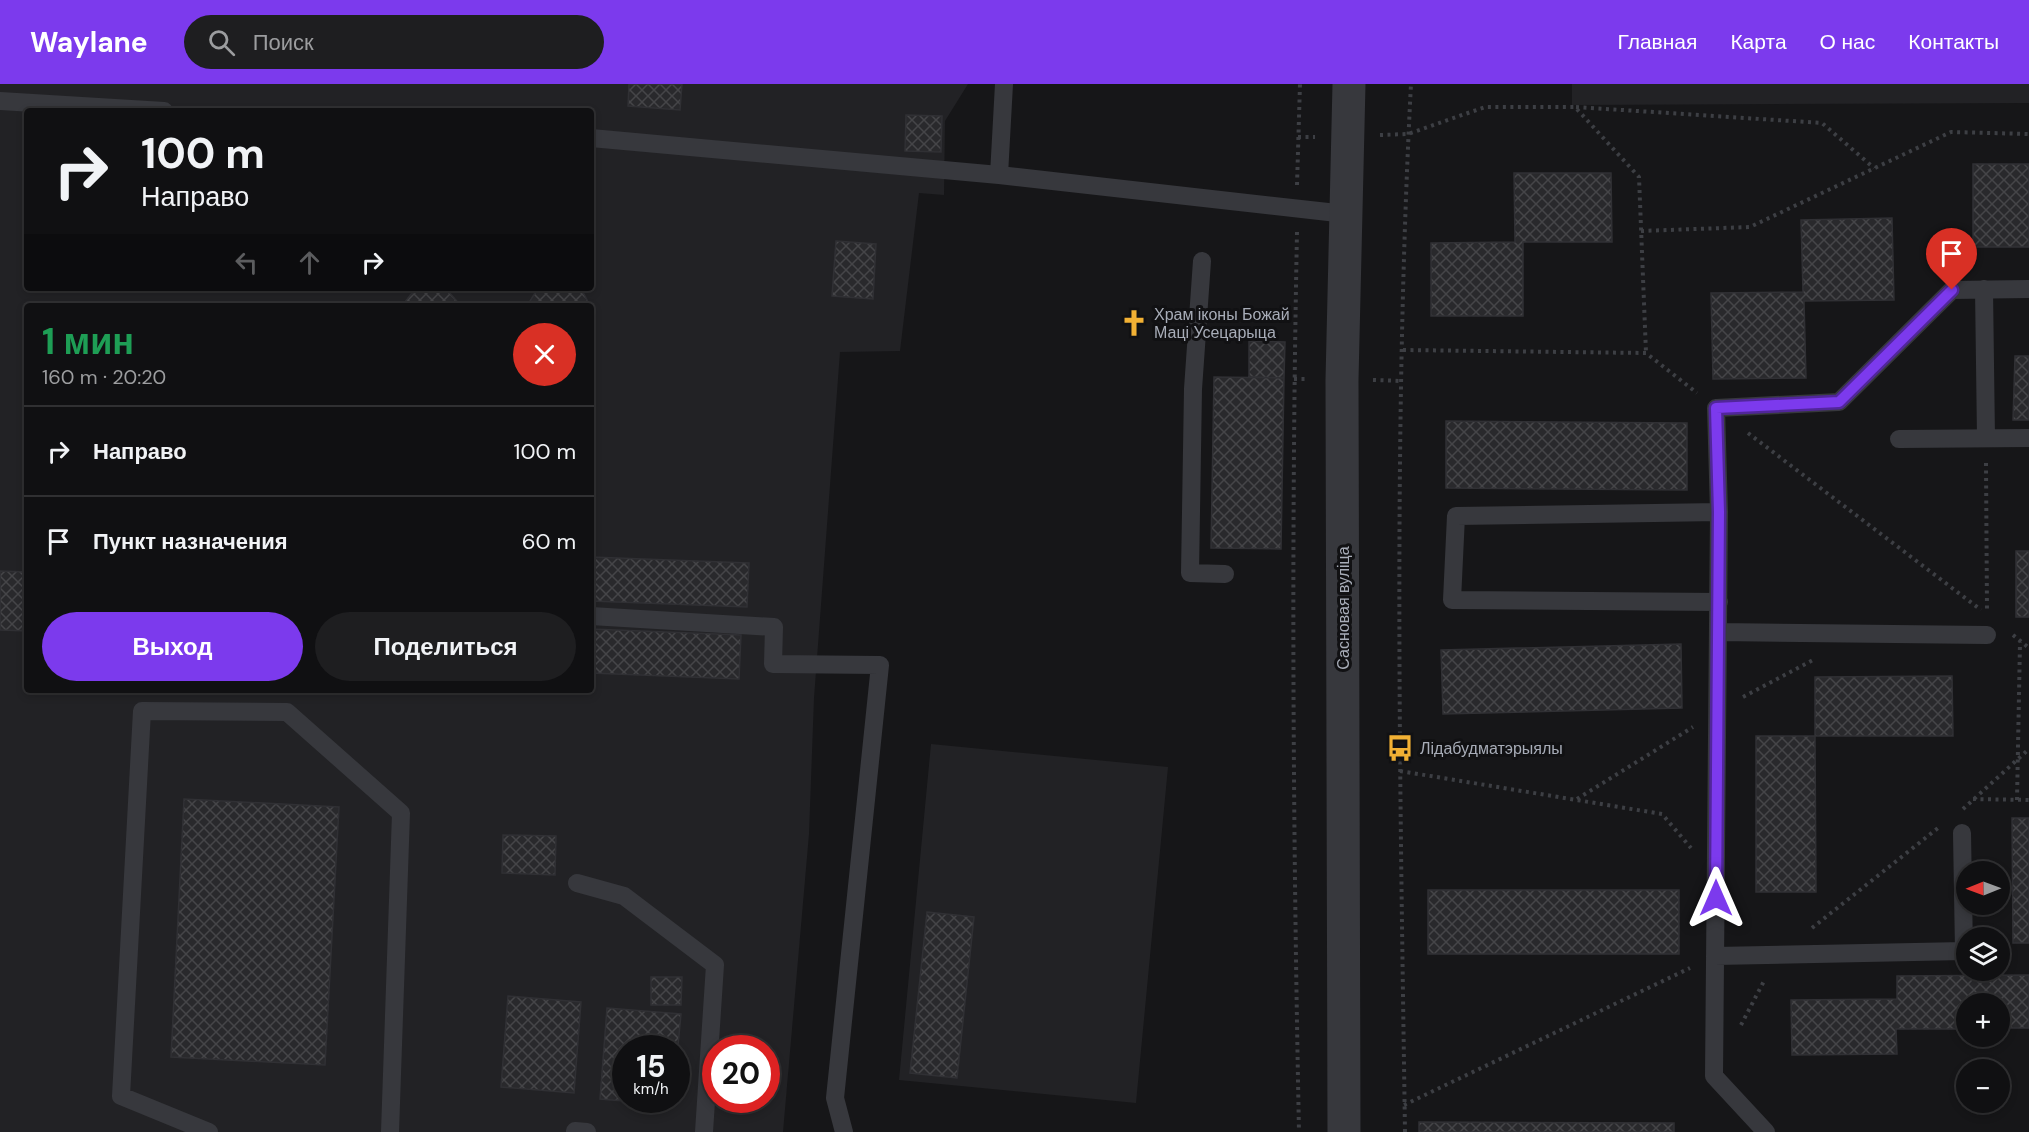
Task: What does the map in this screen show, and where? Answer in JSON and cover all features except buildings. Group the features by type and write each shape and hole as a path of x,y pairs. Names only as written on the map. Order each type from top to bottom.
{"street":[{"name":"Сасновая вуліца","path":"1344,1132 1342,380 1349,84"}],"lane":[{"path":"999,175 1004,84"},
{"path":"0,101 115,108"},
{"path":"594,138 999,175 1346,214"},
{"path":"1203,261 1194,389 1190,573 1225,574"},
{"path":"1766,1132 1714,1076 1719,602 1716,408 1839,402 1952,290 2029,289"},
{"path":"1984,290 1986,438"},
{"path":"1899,439 2029,438"},
{"path":"1719,512 1456,516 1452,600 1719,602"},
{"path":"594,616 774,627 773,664 880,665 835,1098 843,1132"},
{"path":"1718,632 1987,635"},
{"path":"208,1132 121,1096 142,711 287,712 401,813 390,1132"},
{"path":"1715,956 1964,951 1962,833"},
{"path":"577,883 624,896 716,965 704,1132"},
{"path":"575,1131 587,1132"}],"path":[{"path":"1299,1132 1295,914 1294,379 1300,84"},
{"path":"1405,1132 1400,771 1402,381 1411,84"},
{"path":"1408,134 1485,107 1575,107 1822,123 1874,168"},
{"path":"1575,107 1639,177 1646,353"},
{"path":"1641,231 1750,227 1951,132 2029,134"},
{"path":"1986,438 1987,635"},
{"path":"2017,800 2020,641"},
{"path":"1962,833 1961,810 2029,749"},
{"path":"1400,771 1662,814 1716,879"},
{"path":"1972,799 2029,800"},
{"path":"1404,1105 1715,956"}],"shaded area":[{"path":"0,84 968,84 945,121 944,195 919,193 900,351 840,352 814,698 809,834 783,1132 0,1132"},
{"path":"1572,84 2029,84 2029,103 1572,105"},
{"path":"931,744 1168,767 1136,1103 899,1080"}],"place":[{"name":"Храм іконы Божай Маці Усецарыца","path":"1134,323"},
{"name":"Лідабудматэрыялы","path":"1400,748"}],"route":[{"path":"1716,898 1719,512 1716,408 1839,402 1952,290"}]}
